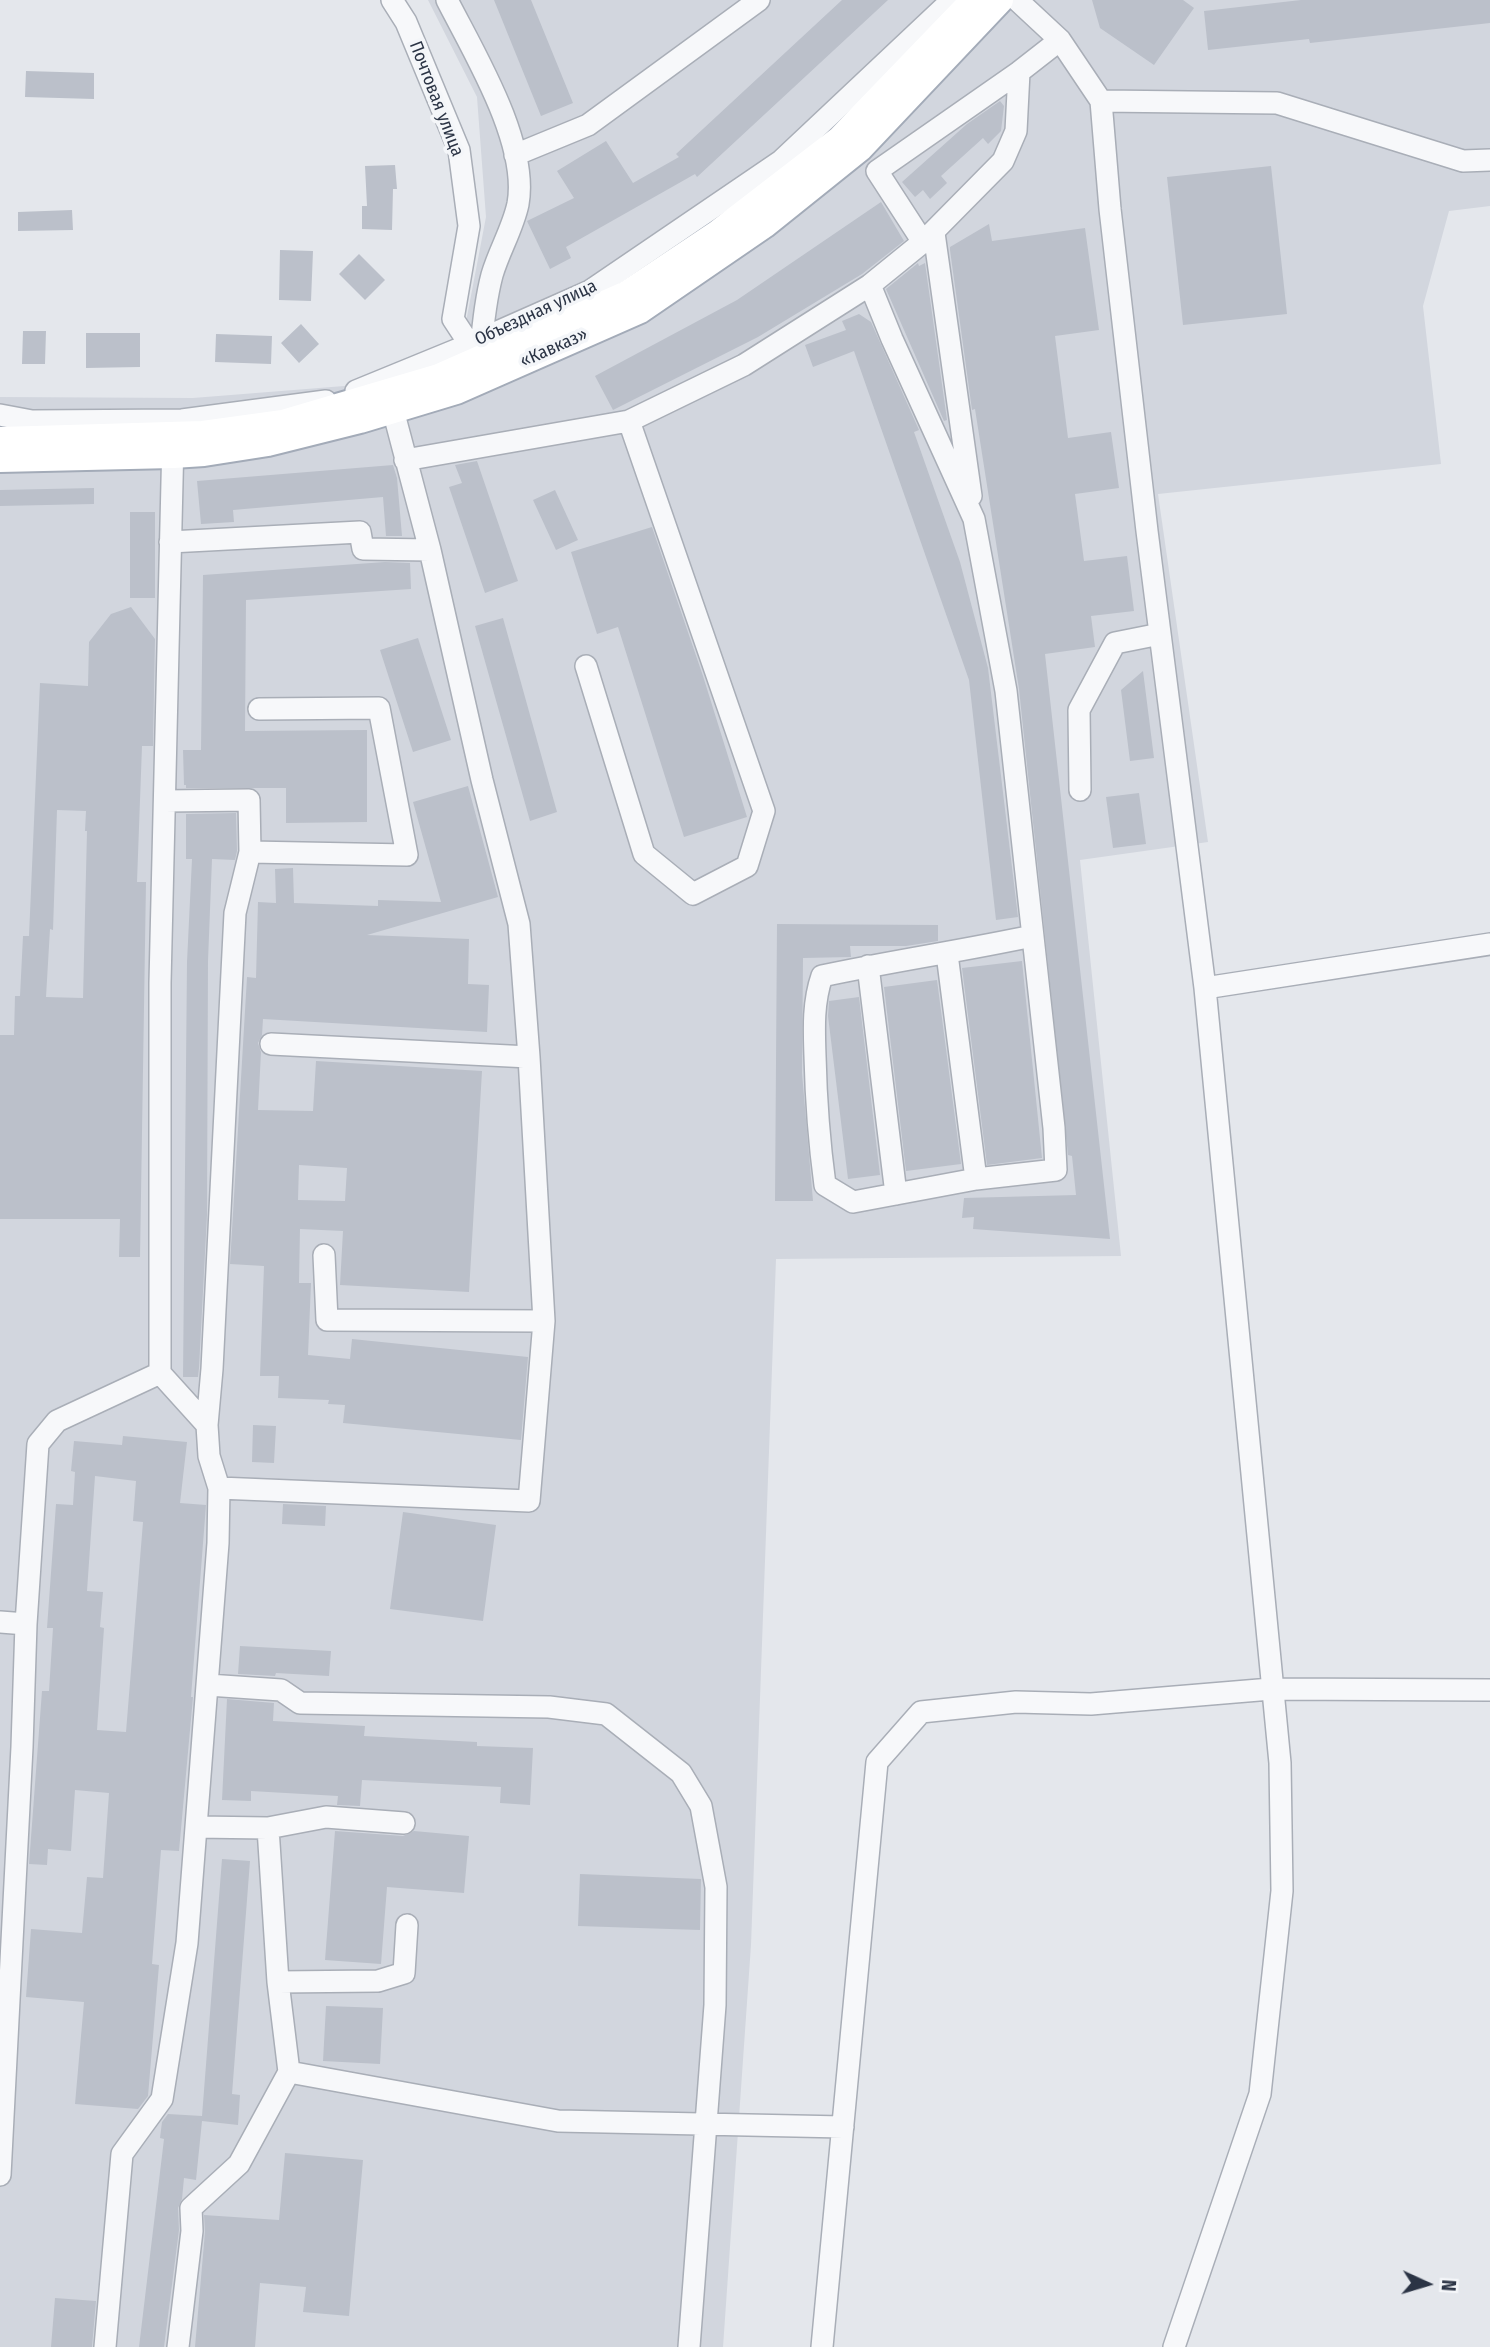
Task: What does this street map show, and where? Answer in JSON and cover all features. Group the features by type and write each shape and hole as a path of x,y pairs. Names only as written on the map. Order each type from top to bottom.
{"main road":[{"name":"«Кавказ»","path":"0,459 173,445 203,434 283,423 439,377 477,347 625,295 718,233 840,139 974,0"},
{"name":"«Кавказ»","path":"0,440 37,430 173,445 204,453 268,443 456,391 640,310 764,225 860,148 1000,0"}],"street":[{"name":"Почтовая улица","path":"392,0 407,22 459,149 469,226 453,319 477,347"},
{"path":"447,0 499,102 515,155 518,204 492,275 477,347"},
{"path":"515,155 588,125 759,0"},
{"name":"Объездная улица","path":"0,415 37,430 182,420 333,400 477,347 590,292 780,161 952,0"},
{"path":"1017,0 1060,40 1101,101 1110,209 1205,988 1280,1763 1282,1891 1260,2094 1174,2347"},
{"path":"1032,936 822,976 816,995 814,1032 816,1119 825,1185 853,1202 976,1179 1056,1170 1054,1128 1006,691 974,519 928,237 877,171 1019,72 1060,40"},
{"path":"405,460 629,421 744,365 870,285 928,237 1003,162 1016,131 1019,72"},
{"path":"1101,101 1277,103 1463,161 1490,160"},
{"path":"870,285 974,519"},
{"path":"219,1489 529,1501 544,1321 519,924 482,780 430,550 393,410"},
{"path":"586,666 644,854 694,894 747,866 764,811 629,421"},
{"path":"173,445 160,983 160,1373 207,1425"},
{"path":"170,542 360,532 363,549 430,550"},
{"path":"1080,790 1079,710 1115,643 1160,634"},
{"path":"250,852 407,855 379,708 259,709"},
{"path":"105,2347 122,2154 162,2099 187,1943 208,1685 219,1489 209,1456 207,1425 235,913 250,852 249,800 165,802"},
{"path":"1205,988 1490,944"},
{"path":"947,954 976,1179"},
{"path":"868,966 896,1194"},
{"path":"271,1044 529,1057"},
{"path":"324,1255 327,1320 544,1321"},
{"path":"0,2175 26,1624 38,1444 57,1421 160,1373"},
{"path":"0,1622 26,1624"},
{"path":"208,1685 281,1690 300,1703 548,1707 606,1714 681,1773 701,1807 716,1886 715,2006 689,2347"},
{"path":"822,2347 877,1762 921,1712 1016,1702 1091,1704 1271,1689 1490,1690"},
{"path":"196,1827 268,1828 326,1817 404,1823"},
{"path":"178,2347 192,2231 191,2208 239,2164 289,2072 278,1982 268,1828"},
{"path":"278,1982 378,1981 404,1973 407,1925"},
{"path":"289,2072 558,2121 843,2127"}],"shaded area":[{"path":"428,0 1490,0 1490,206 1449,211 1423,306 1441,464 1158,494 1208,842 1080,860 1121,1256 776,1259 751,1945 723,2347 0,2347 0,397 193,398 382,383 461,348 486,217 477,97"}],"building":[{"path":"494,0 531,0 573,103 541,116"},
{"path":"842,0 888,0 697,177 695,174 566,247 571,258 550,269 527,221 574,198 557,171 606,141 633,183 679,157 676,154"},
{"path":"1092,0 1183,0 1194,8 1154,65 1100,28"},
{"path":"1301,0 1490,0 1490,23 1310,43 1309,39 1208,50 1204,11"},
{"path":"26,71 94,73 94,99 25,97"},
{"path":"1000,101 1004,106 1001,131 988,144 983,138 941,176 947,183 930,199 923,190 915,197 902,182 967,124"},
{"path":"395,165 397,189 393,189 392,230 362,229 362,206 367,206 365,166"},
{"path":"1271,166 1287,314 1183,325 1167,177"},
{"path":"881,202 904,241 862,274 758,337 613,410 595,376 737,300"},
{"path":"72,210 73,230 18,231 18,212"},
{"path":"989,224 992,241 1085,228 1099,330 1055,336 1068,438 1111,432 1119,488 1075,494 1084,561 1127,556 1134,611 1091,616 1095,647 1045,654 1110,1239 973,1229 974,1217 962,1218 964,1198 1076,1195 1072,1156 1068,1155 1019,689 975,409 972,410 950,250 950,247"},
{"path":"280,250 313,251 311,301 279,300"},
{"path":"359,254 385,280 365,300 339,274"},
{"path":"918,263 919,266 925,263 947,420 944,421 886,289"},
{"path":"859,314 871,322 919,430 914,432 960,562 988,668 1018,917 996,920 969,680 854,351 813,367 805,345 846,330 842,321"},
{"path":"301,324 319,344 299,363 281,343"},
{"path":"23,331 46,331 45,364 22,364"},
{"path":"86,333 140,333 140,367 86,368"},
{"path":"216,334 272,336 271,364 215,362"},
{"path":"477,461 518,581 485,593 449,487 462,483 455,465"},
{"path":"393,465 397,478 402,536 386,536 383,497 233,510 234,522 201,524 197,481"},
{"path":"94,488 94,504 0,506 0,490"},
{"path":"555,490 578,540 556,550 533,500"},
{"path":"130,512 155,512 155,598 130,598"},
{"path":"652,527 747,817 684,837 618,627 597,634 571,552"},
{"path":"385,562 410,563 411,589 246,600 245,731 367,730 367,822 286,823 286,788 186,788 183,750 201,750 203,575"},
{"path":"131,607 155,639 153,746 142,746 137,882 146,882 140,1257 119,1257 120,1219 0,1219 0,1035 14,1035 15,996 20,996 23,936 29,936 40,683 88,686 89,642 111,614","holes":["57,810 86,811 83,998 46,997 50,929 53,930"]},
{"path":"503,618 557,812 530,821 475,626"},
{"path":"418,638 451,740 413,752 380,650"},
{"path":"1143,671 1154,758 1130,761 1121,690"},
{"path":"468,786 498,897 367,935 469,939 468,984 489,985 487,1032 263,1019 262,1035 258,1043 261,1052 258,1110 313,1111 316,1061 482,1071 469,1292 340,1285 343,1231 300,1229 299,1283 311,1283 308,1355 350,1359 352,1339 528,1357 521,1440 343,1423 345,1405 328,1404 329,1400 278,1398 279,1376 260,1376 264,1266 230,1264 247,977 256,978 258,902 276,903 275,869 293,868 294,903 378,906 378,900 441,902 413,802","holes":["299,1165 347,1168 345,1201 298,1200"]},
{"path":"1139,793 1146,844 1113,848 1106,797"},
{"path":"236,813 235,860 212,859 208,961 207,1215 199,1368 198,1377 183,1377 187,962 192,859 186,859 186,814"},
{"path":"777,924 938,925 938,941 906,946 850,946 851,957 803,958 802,1073 813,1201 775,1201"},
{"path":"1022,961 1042,1158 987,1165 962,968"},
{"path":"937,980 961,1164 906,1171 884,987"},
{"path":"859,997 880,1175 848,1179 828,1016 829,1001"},
{"path":"253,1425 276,1426 274,1463 252,1462"},
{"path":"123,1436 187,1442 180,1503 206,1505 179,1851 161,1850 152,1964 159,1965 148,2096 138,2109 75,2104 84,2002 26,1997 31,1929 82,1933 87,1877 103,1878 109,1793 75,1790 71,1851 48,1849 47,1865 29,1864 42,1691 49,1691 53,1628 47,1628 56,1504 73,1505 75,1472 71,1471 74,1441 122,1445","holes":["95,1476 136,1481 133,1521 143,1522 126,1732 97,1730 104,1628 100,1627 103,1592 87,1591"]},
{"path":"283,1504 326,1506 325,1526 282,1524"},
{"path":"403,1512 496,1525 483,1621 390,1609"},
{"path":"240,1646 331,1651 329,1676 238,1674"},
{"path":"227,1699 274,1703 273,1721 365,1726 364,1736 533,1748 530,1805 500,1803 501,1787 362,1780 360,1806 337,1805 338,1796 251,1791 251,1801 222,1800"},
{"path":"335,1831 403,1836 414,1831 469,1836 464,1893 387,1887 381,1964 325,1960"},
{"path":"222,1859 250,1861 232,2094 240,2095 238,2125 202,2121 196,2180 184,2178 182,2199 178,2208 179,2230 164,2347 139,2347 164,2139 160,2138 162,2122 168,2114 202,2116"},
{"path":"580,1874 701,1879 700,1930 578,1926"},
{"path":"326,2006 383,2008 380,2064 323,2061"},
{"path":"285,2153 363,2160 349,2316 303,2312 306,2287 260,2283 255,2347 195,2347 205,2232 204,2215 279,2220"},
{"path":"55,2298 96,2301 92,2347 51,2347"}]}
